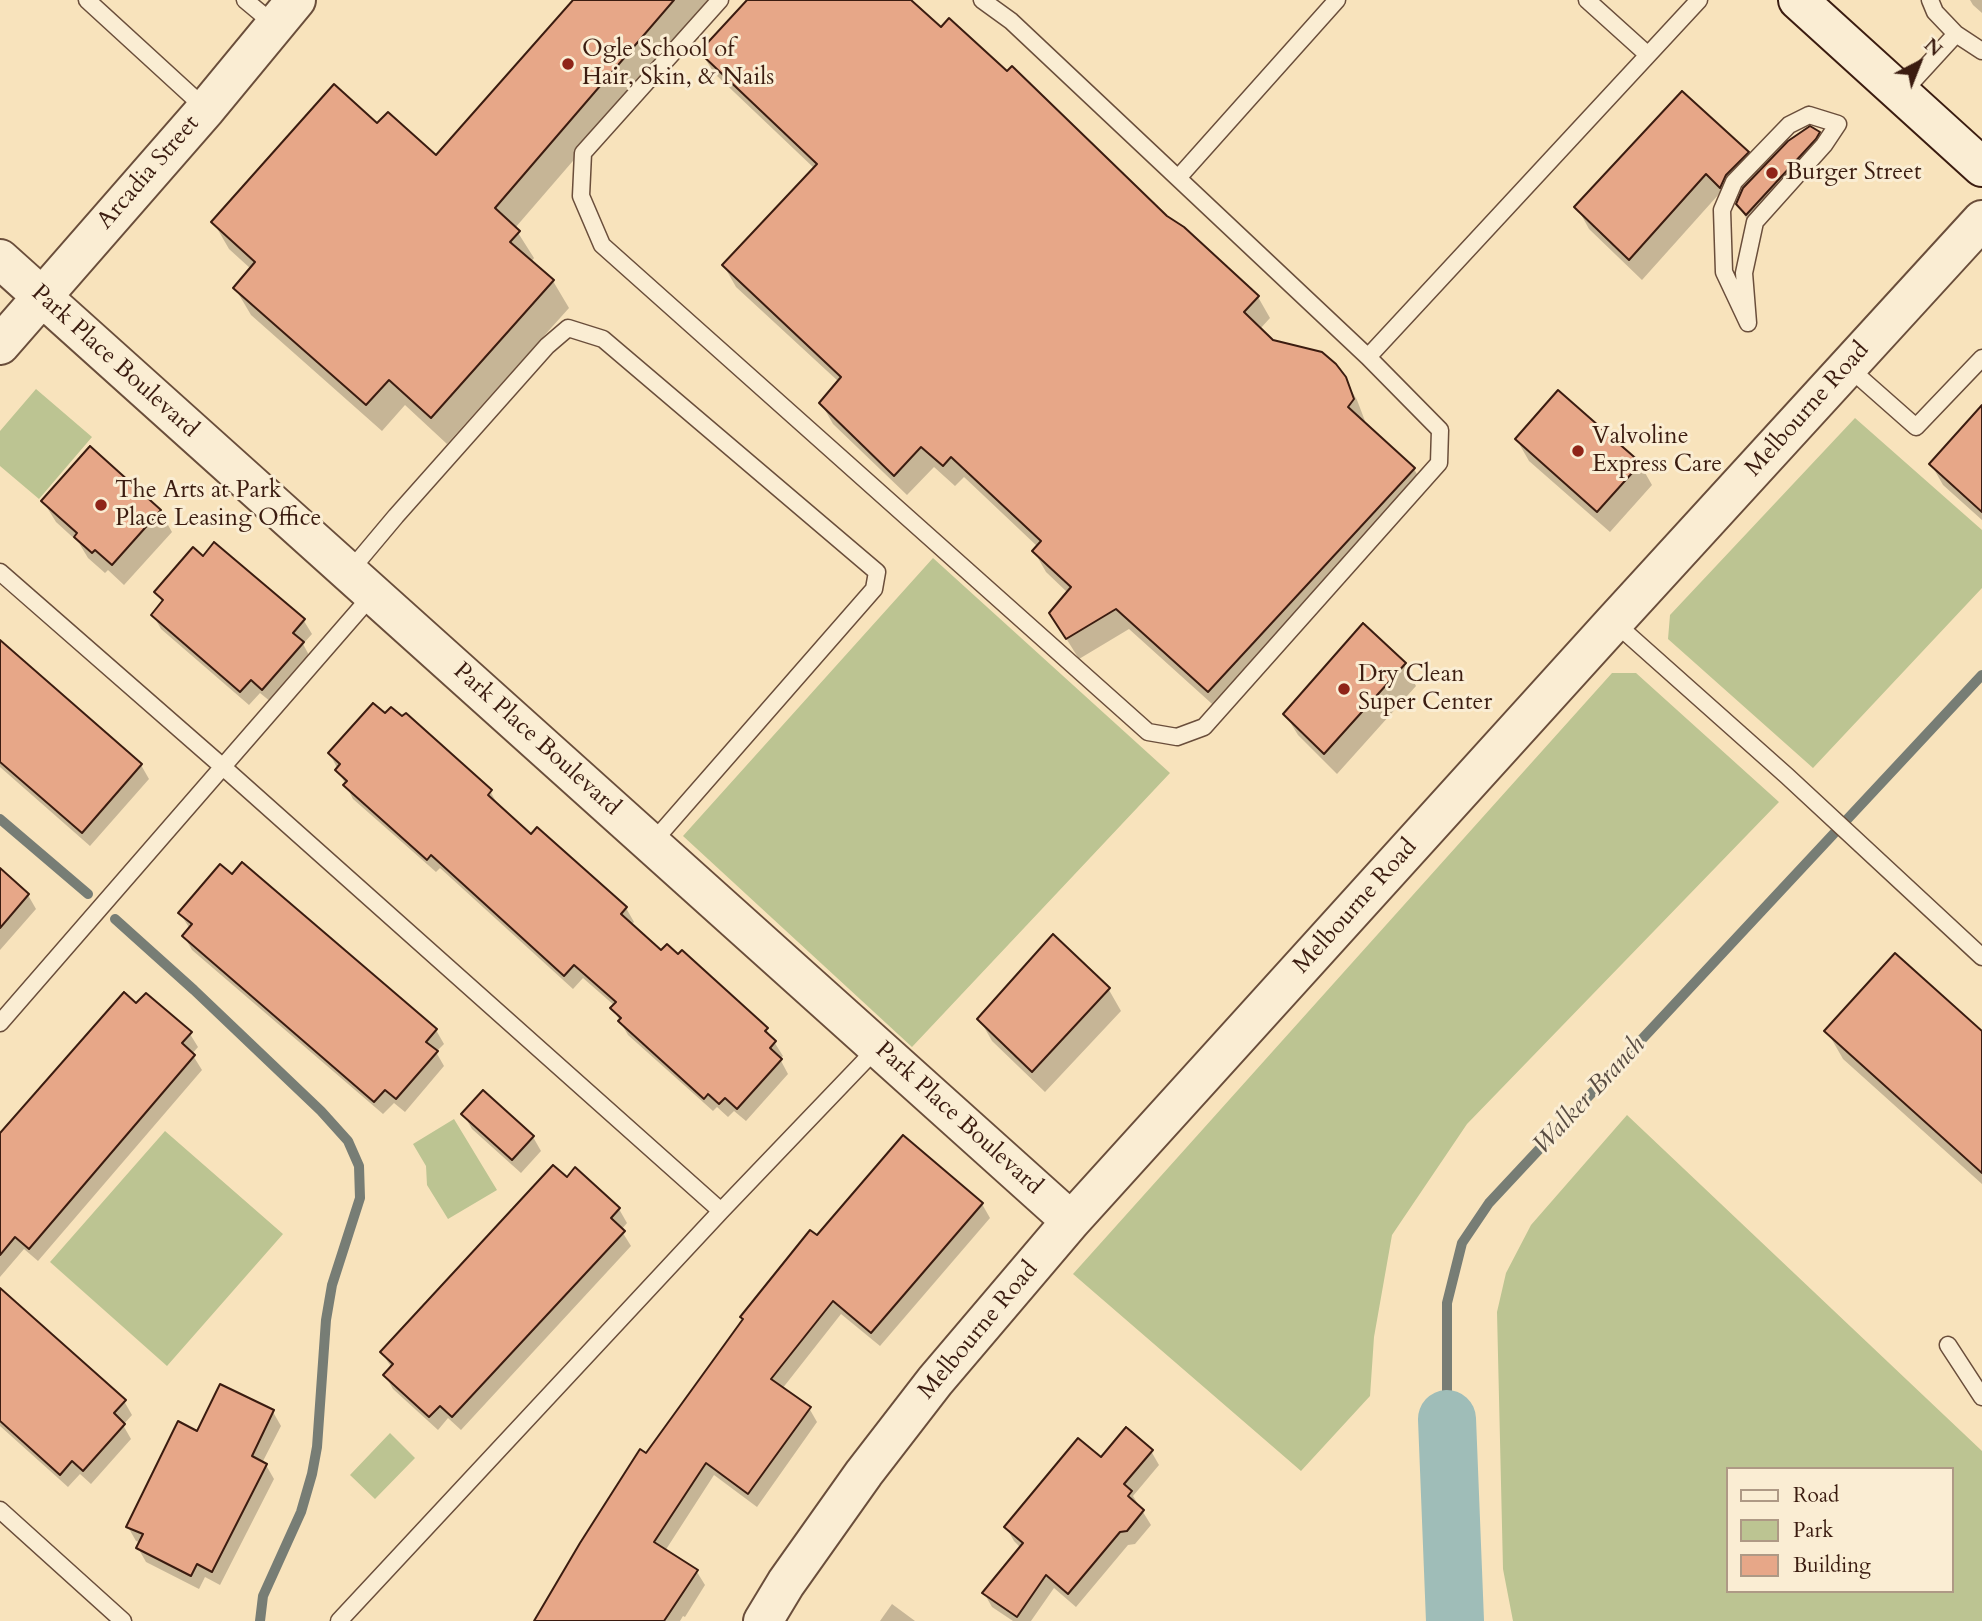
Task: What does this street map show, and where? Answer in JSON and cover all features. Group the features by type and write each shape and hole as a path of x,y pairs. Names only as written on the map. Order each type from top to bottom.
{"street":[{"path":"1800,1 1982,167"},
{"name":"Arcadia Street","path":"0,345 286,13"},
{"name":"Melbourne Road","path":"763,1621 786,1583 864,1474 935,1381 1071,1221 1982,220"},
{"name":"Park Place Boulevard","path":"0,259 1071,1221"}],"lane":[{"path":"87,0 206,108"},
{"path":"245,0 286,13"},
{"path":"720,0 583,153 581,196 602,245 1148,732 1177,737 1204,727 1439,463 1440,430 1368,357 1011,21 982,0"},
{"path":"1178,178 1336,0"},
{"path":"1587,0 1648,55"},
{"path":"1368,357 1699,0"},
{"path":"1937,4 1956,34 1982,51"},
{"path":"1901,93 1956,34"},
{"path":"1809,115 1838,124 1824,145 1755,222 1744,273 1748,323 1724,272 1722,210 1734,182 1789,125 1809,115"},
{"path":"0,1023 223,767 361,583 396,516 547,346 568,327 603,339 877,572 873,589 652,843"},
{"path":"1848,367 1916,427 1982,358"},
{"path":"0,572 721,1211"},
{"path":"1614,622 1787,776 1982,957"},
{"path":"339,1621 721,1211 878,1047"},
{"path":"1948,1345 1982,1397"},
{"path":"0,1510 123,1621"}],"green space":[{"path":"36,389 92,437 39,499 0,466 0,431"},
{"path":"1855,418 1982,530 1982,588 1813,768 1668,639 1670,615"},
{"path":"933,558 1170,773 912,1047 683,836"},
{"path":"1612,673 1636,673 1779,802 1467,1124 1392,1235 1374,1337 1370,1396 1301,1471 1073,1274"},
{"path":"1627,1115 1982,1451 1982,1621 1513,1621 1503,1569 1497,1312 1506,1273 1531,1225"},
{"path":"454,1119 497,1190 448,1219 427,1185 426,1166 413,1144"},
{"path":"165,1131 283,1234 167,1366 50,1262"},
{"path":"390,1433 415,1458 375,1499 350,1475"}],"building":[{"path":"573,0 674,0 495,208 520,231 510,242 554,280 431,418 389,380 366,405 233,288 255,262 211,222 334,84 377,123 388,112 436,155"},
{"path":"747,0 911,0 941,27 949,18 1007,71 1012,66 1167,216 1184,227 1259,296 1244,312 1273,340 1322,352 1336,364 1346,377 1354,399 1348,407 1415,468 1208,692 1116,609 1066,639 1049,613 1071,587 1032,551 1041,541 951,457 943,466 921,447 894,476 819,403 841,377 722,265 817,164 699,52"},
{"path":"1682,91 1749,152 1726,175 1720,188 1706,174 1629,260 1574,207"},
{"name":"Burger Street","path":"1810,126 1820,132 1816,139 1746,215 1736,204 1743,188 1788,141"},
{"name":"Valvoline Express Care","path":"1558,390 1641,463 1597,512 1515,439"},
{"path":"1982,405 1982,512 1929,464"},
{"name":"The Arts at Park Place Leasing Office","path":"90,446 161,510 112,565 95,550 92,553 74,537 77,533 41,501"},
{"path":"214,542 305,619 293,633 304,642 262,690 251,680 240,692 151,615 163,600 154,592 193,547 203,556"},
{"name":"Dry Clean Super Center","path":"1363,623 1406,663 1324,754 1283,714"},
{"path":"0,640 142,764 82,833 0,762"},
{"path":"373,703 385,713 391,707 402,716 406,713 492,790 488,795 531,834 537,827 627,907 621,914 661,950 667,944 678,954 682,950 768,1028 765,1031 776,1041 770,1048 782,1059 737,1109 725,1098 719,1104 708,1094 704,1099 618,1021 621,1018 610,1008 616,1002 574,965 564,976 431,855 427,860 343,785 347,781 335,770 340,764 328,753"},
{"path":"242,862 437,1029 426,1042 438,1051 396,1099 385,1090 374,1102 182,936 192,924 178,913 220,864 232,874"},
{"path":"0,868 29,894 0,928"},
{"path":"1053,934 1110,988 1032,1072 977,1019"},
{"path":"1895,953 1982,1031 1982,1173 1824,1031"},
{"path":"124,992 136,1003 146,993 192,1032 182,1043 195,1055 29,1249 15,1237 0,1255 0,1133"},
{"path":"483,1090 534,1136 512,1160 461,1114"},
{"path":"903,1135 983,1203 871,1333 833,1301 771,1379 811,1407 748,1494 706,1463 654,1542 698,1570 664,1621 534,1621 640,1449 646,1453 743,1319 740,1317 810,1230 817,1235"},
{"path":"553,1165 567,1177 575,1167 620,1208 611,1218 625,1231 452,1417 440,1406 429,1417 383,1375 393,1364 380,1352"},
{"path":"0,1288 126,1400 114,1413 125,1424 83,1471 72,1461 60,1475 0,1421"},
{"path":"220,1384 274,1410 252,1456 267,1464 212,1572 197,1564 191,1576 136,1548 143,1534 126,1527 178,1421 197,1431"},
{"path":"1126,1427 1153,1450 1124,1484 1132,1491 1128,1496 1144,1510 1127,1531 1120,1532 1068,1594 1046,1575 1017,1617 982,1593 1023,1543 1004,1527 1078,1438 1101,1457"}],"waterway":[{"name":"Walker Branch","path":"1447,1419 1447,1303 1462,1243 1489,1203 1982,675"},
{"path":"0,819 88,894"},
{"path":"115,919 321,1111 348,1141 359,1166 360,1198 332,1285 326,1320 317,1447 312,1474 301,1512 263,1596 260,1621"},
{"name":"Walker Branch","path":"1447,1419 1455,1621"}],"place":[{"name":"Ogle School of Hair, Skin, & Nails","path":"568,64"},
{"name":"Burger Street","path":"1772,173"},
{"name":"Valvoline Express Care","path":"1578,451"},
{"name":"The Arts at Park Place Leasing Office","path":"101,505"},
{"name":"Dry Clean Super Center","path":"1344,689"}]}
